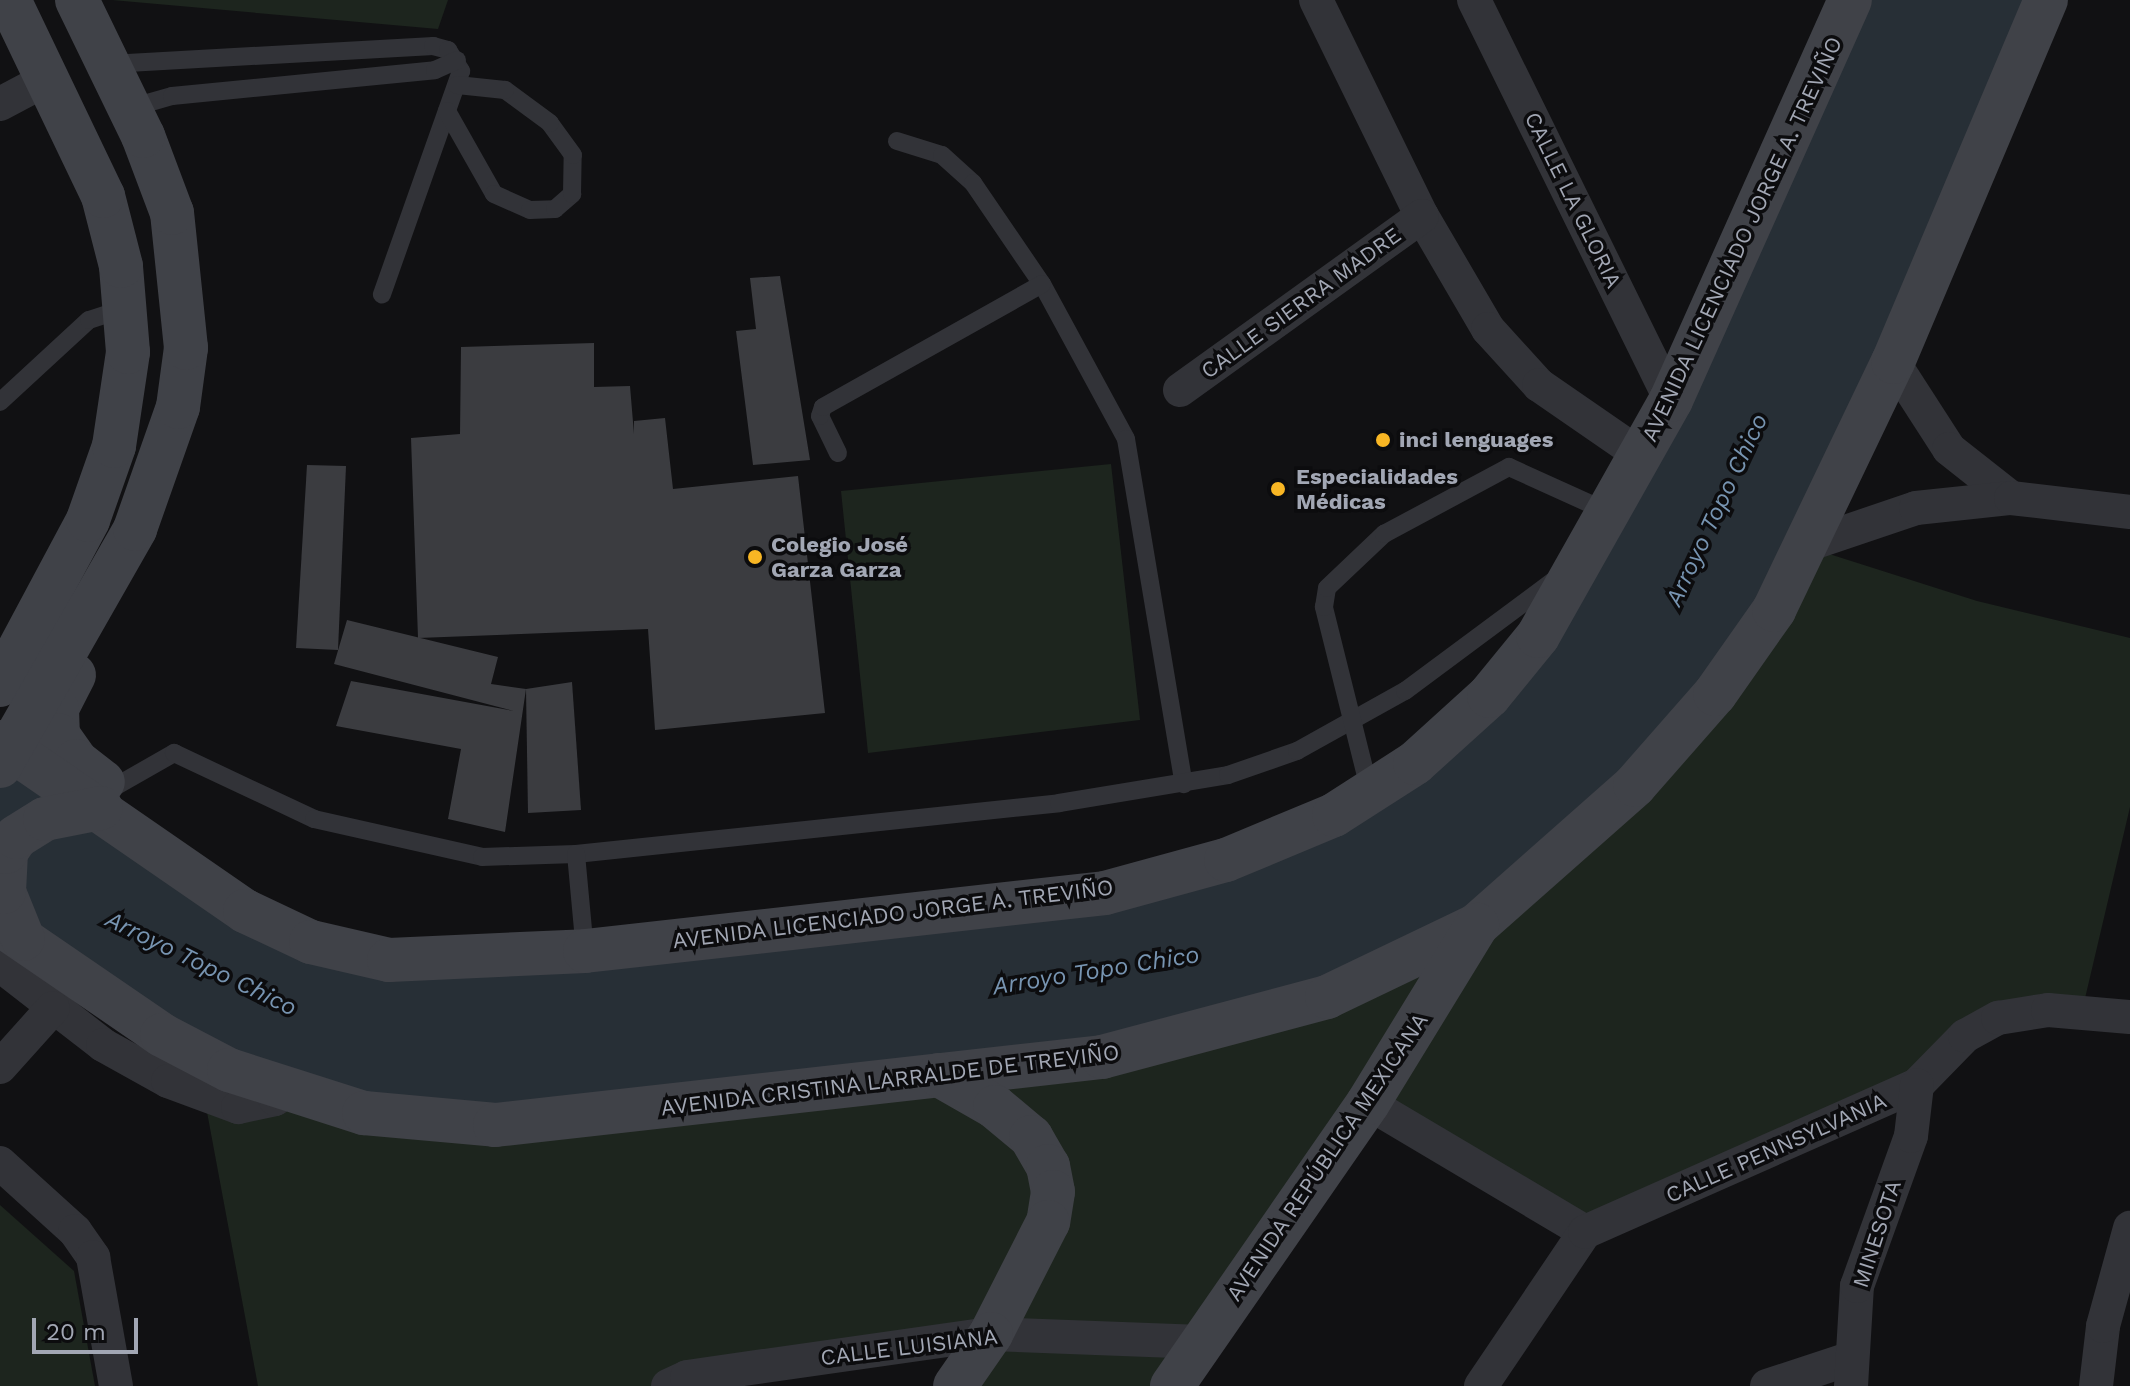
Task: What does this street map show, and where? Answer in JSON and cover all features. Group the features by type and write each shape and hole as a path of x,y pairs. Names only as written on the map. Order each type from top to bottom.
{"main road":[{"path":"77,0 129,108 177,231 186,348 178,407 135,529 123,591 65,691 55,720 64,748 106,798 262,889 354,932 389,960"},
{"name":"AVENIDA CRISTINA LARRALDE DE TREVIÑO","path":"8,943 162,1035 229,1070 364,1113 495,1125 1102,1057 1255,1021 1327,997 1477,925 1571,848 1705,706 1774,610 1893,362 2046,0"},
{"path":"0,685 88,520 123,402 125,308 103,196 49,78 20,4"},
{"name":"AVENIDA LICENCIADO JORGE A. TREVIÑO","path":"4,752 106,798 245,911 341,951 389,960 585,951 1105,893 1226,860 1334,815 1415,763 1489,696 1538,636 1601,531 1671,400 1838,9"},
{"path":"0,621 53,540 88,520"},
{"path":"4,752 135,529"},
{"path":"8,943 4,892 6,852 16,837 45,819 106,798"},
{"name":"AVENIDA REPÚBLICA MEXICANA","path":"1172,1386 1368,1103 1477,925"},
{"path":"939,1075 1011,1119 1031,1137 1051,1178 1048,1222 991,1334 955,1386"}],"street":[{"path":"1316,0 1422,216 1512,360 1567,408 1642,456"},
{"name":"CALLE LA GLORIA","path":"1474,0 1671,400"},
{"path":"0,104 49,78"},
{"name":"CALLE SIERRA MADRE","path":"1180,390 1422,216"},
{"path":"1893,362 1949,449 2011,498"},
{"path":"1804,546 1916,508 2011,498 2130,512"},
{"path":"8,943 53,1008 116,1052 215,1100 251,1105 285,1089"},
{"path":"0,1067 53,1008"},
{"name":"CALLE PENNSYLVANIA","path":"1585,1232 1917,1085 1965,1036 1998,1018 2048,1010 2130,1017"},
{"name":"MINESOTA","path":"1852,1372 1857,1286 1911,1136 1917,1085"},
{"path":"1368,1103 1585,1232 1481,1386"},
{"path":"0,1163 75,1231 93,1257 116,1386"},
{"path":"2096,1386 2125,1265 2130,1228"},
{"name":"CALLE LUISIANA","path":"668,1386 687,1377 991,1334 1202,1342"},
{"path":"1767,1386 1852,1372"}],"lane":[{"path":"108,64 433,46 457,60"},
{"path":"382,294 457,85 457,60"},
{"path":"129,108 172,96 435,70 457,60"},
{"path":"447,111 494,194 530,210 555,209 572,194 573,155 550,123 505,90 457,85"},
{"path":"897,141 942,155 973,183 1042,284 1133,459 1184,784"},
{"path":"838,453 820,416 823,407 1042,284"},
{"path":"0,402 89,320 125,308"},
{"path":"106,798 174,753 355,833 482,857 576,854 1184,784 1265,764 1352,722 1496,626 1601,531 1513,466 1384,534 1327,588 1324,607 1352,722 1370,792"},
{"path":"576,854 585,951"}],"shaded area":[{"path":"112,0 448,0 438,29"},
{"path":"1111,464 1140,720 868,753 841,491"},
{"path":"1804,546 1977,601 2130,638 2130,807 2082,1011 2017,1014 1917,1085 1585,1232 1368,1104 1174,1386 955,1386 990,1335 668,1386 258,1386 207,1112 1102,1057"},
{"path":"0,1205 74,1271 95,1386 0,1386"}],"water":[{"name":"Arroyo Topo Chico","path":"1850,0 2046,0 1774,610 1560,858 1255,1021 495,1125 285,1089 0,925 0,746 341,951 1105,893 1334,815 1538,636"}],"building":[{"path":"780,276 810,460 753,465 736,331 756,329 750,278"},
{"path":"594,343 594,387 630,386 634,434 634,421 665,418 673,489 798,476 825,713 655,730 648,629 418,638 411,438 460,434 461,347"},
{"path":"307,465 346,466 338,650 296,648"},
{"path":"347,620 498,657 491,684 526,689 505,832 448,819 461,749 336,726 351,681 514,711 334,664"},
{"path":"572,682 581,810 528,813 526,689"}],"place":[{"name":"inci lenguages","path":"1383,440"},
{"name":"Especialidades Médicas","path":"1278,489"},
{"name":"Colegio José Garza Garza","path":"755,557"}]}
